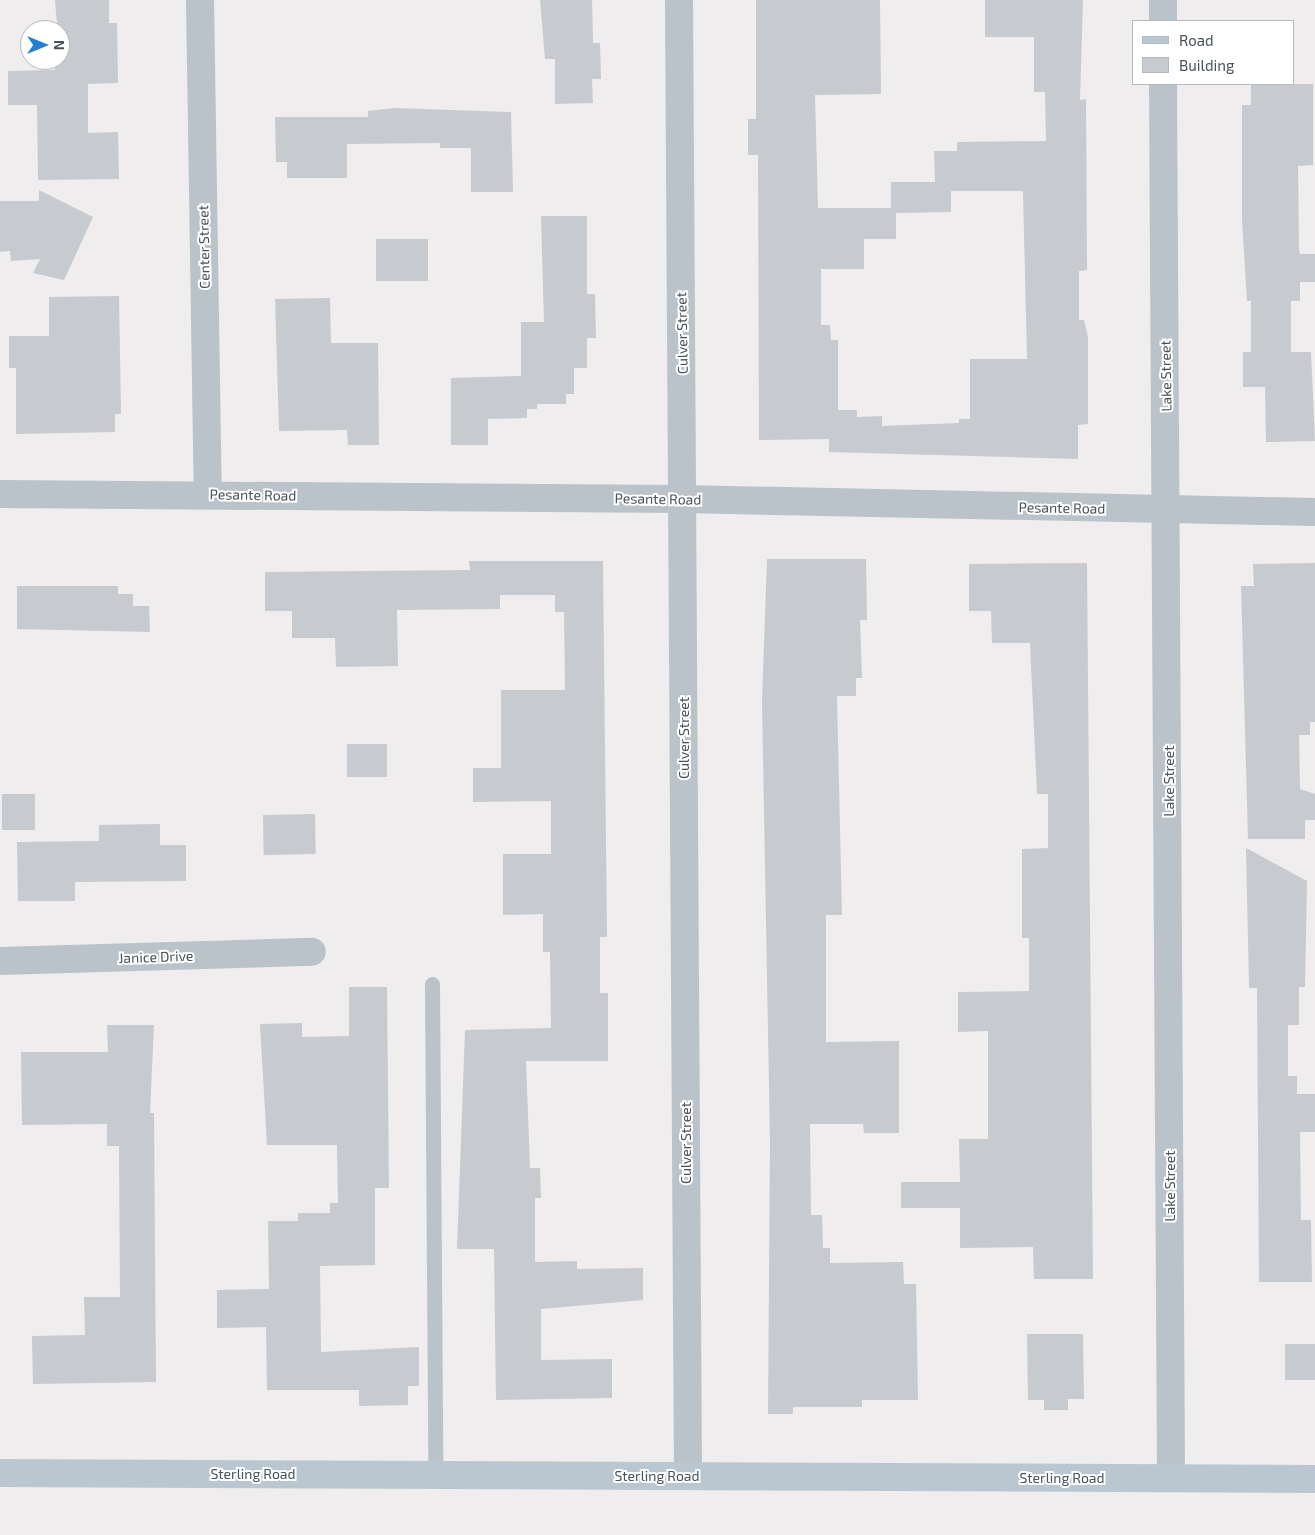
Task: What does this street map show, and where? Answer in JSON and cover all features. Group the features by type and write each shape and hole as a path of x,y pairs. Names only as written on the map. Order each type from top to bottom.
{"street":[{"name":"Center Street","path":"200,0 208,494"},
{"name":"Culver Street","path":"679,0 688,1476"},
{"path":"1163,0 1163,20"},
{"name":"Lake Street","path":"1164,85 1168,511 1171,1478"},
{"name":"Pesante Road","path":"0,494 208,494 683,499 1168,511 1315,512"},
{"name":"Janice Drive","path":"0,961 312,952"},
{"name":"Sterling Road","path":"0,1473 1315,1479"}],"lane":[{"path":"432,984 435,1475"}],"building":[{"path":"55,0 109,0 109,23 117,23 118,83 88,84 88,133 118,132 119,179 38,180 37,105 8,105 8,71 70,70 70,20 57,20"},
{"path":"540,0 592,0 593,43 600,43 601,79 592,79 593,103 555,104 555,59 545,59"},
{"path":"756,0 880,0 881,94 815,95 818,208 891,208 891,182 935,182 934,151 957,151 957,142 1046,141 1045,92 1034,92 1034,37 985,37 985,0 1083,0 1080,100 1086,99 1087,270 1079,271 1079,320 1084,320 1088,337 1088,424 1078,425 1078,459 829,452 829,439 759,440 758,155 748,155 748,119 756,119","holes":["951,191 1023,191 1027,359 970,359 970,419 959,419 959,423 882,426 882,416 857,417 857,410 838,410 838,340 831,340 830,325 821,325 821,269 864,269 864,239 896,239 896,213 951,212"]},
{"path":"1313,84 1313,165 1298,166 1299,249 1300,254 1315,254 1315,282 1300,282 1300,301 1291,301 1291,352 1311,352 1315,441 1266,442 1265,387 1243,387 1243,352 1251,352 1251,301 1247,301 1242,220 1242,105 1251,105 1251,85"},
{"path":"394,108 511,112 513,192 471,192 471,148 440,148 440,143 347,144 347,178 287,178 287,162 276,162 275,117 368,117 368,111"},
{"path":"39,190 93,217 64,280 33,273 40,259 11,261 10,251 0,252 0,201 39,201"},
{"path":"541,216 587,216 587,294 595,294 596,338 587,338 587,368 574,368 574,394 566,394 566,404 537,404 537,409 527,409 527,418 488,419 488,445 451,445 451,378 521,376 521,322 544,322"},
{"path":"376,239 428,239 428,281 376,281"},
{"path":"119,296 121,414 115,414 115,432 16,434 16,368 9,368 9,336 49,336 49,297"},
{"path":"330,298 331,343 378,343 379,445 348,445 347,430 279,431 275,299"},
{"path":"767,559 866,559 867,620 860,620 862,678 856,678 856,696 837,696 842,915 826,915 826,1042 899,1041 899,1133 864,1133 863,1124 810,1124 811,1215 822,1215 823,1248 830,1248 830,1263 903,1262 904,1284 916,1284 918,1400 862,1400 862,1407 793,1407 793,1414 768,1414 770,1142 762,701"},
{"path":"469,561 603,561 607,937 600,937 600,993 608,993 608,1061 526,1061 530,1168 540,1168 541,1198 535,1198 535,1262 577,1261 577,1269 643,1268 643,1300 541,1309 541,1360 612,1359 612,1398 496,1400 494,1249 457,1249 465,1030 551,1028 550,952 543,952 543,914 503,915 503,854 551,854 551,801 473,802 473,768 501,768 501,690 565,690 564,612 555,612 555,595 500,595 500,609 397,610 398,666 336,667 335,638 292,638 292,611 265,611 265,572 470,570"},
{"path":"1087,563 1093,1279 1034,1279 1033,1247 960,1248 960,1208 901,1208 901,1182 960,1182 959,1139 988,1139 988,1031 958,1032 958,992 1029,991 1029,938 1022,938 1022,849 1048,848 1048,794 1037,794 1030,643 992,643 991,611 969,611 969,564"},
{"path":"1315,563 1315,722 1310,722 1310,735 1299,735 1300,789 1315,794 1315,820 1305,820 1305,839 1248,839 1241,586 1254,586 1253,564"},
{"path":"17,586 118,586 118,594 133,594 133,606 149,606 150,632 17,629"},
{"path":"347,744 387,744 387,777 347,777"},
{"path":"2,794 35,794 35,830 2,830"},
{"path":"315,814 316,854 264,855 263,815"},
{"path":"160,824 160,845 186,845 186,881 75,882 75,901 18,901 17,842 99,841 99,825"},
{"path":"1246,848 1307,881 1305,987 1299,987 1299,1025 1288,1025 1288,1076 1297,1076 1297,1094 1315,1094 1315,1132 1300,1132 1301,1220 1311,1220 1312,1282 1259,1282 1257,988 1249,988"},
{"path":"349,987 387,987 389,1188 375,1188 375,1265 320,1266 321,1352 419,1347 419,1386 408,1386 408,1405 359,1406 359,1390 267,1390 266,1327 217,1328 217,1290 269,1289 268,1221 298,1221 298,1213 330,1213 330,1203 338,1203 337,1145 267,1145 260,1024 302,1023 302,1037 349,1036"},
{"path":"107,1025 154,1025 150,1113 154,1113 156,1382 33,1384 32,1336 85,1335 84,1297 120,1297 119,1146 107,1146 107,1124 22,1125 21,1052 108,1052"},
{"path":"1027,1334 1083,1334 1084,1399 1068,1399 1068,1410 1044,1410 1044,1400 1028,1400"},
{"path":"1285,1344 1315,1344 1315,1380 1285,1380"}]}
